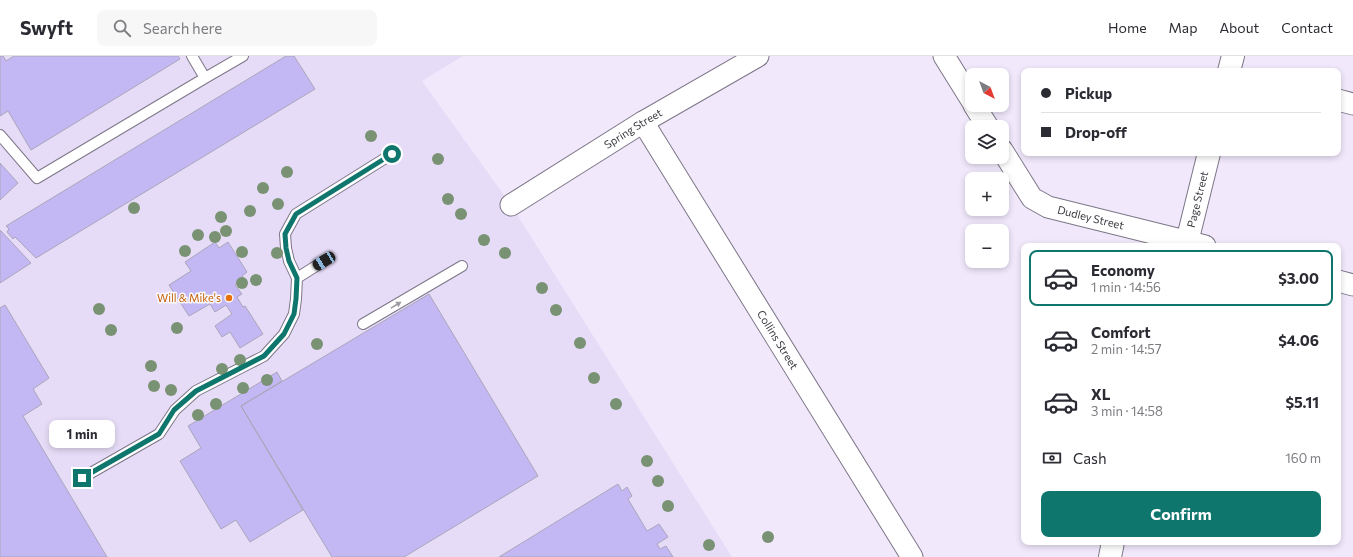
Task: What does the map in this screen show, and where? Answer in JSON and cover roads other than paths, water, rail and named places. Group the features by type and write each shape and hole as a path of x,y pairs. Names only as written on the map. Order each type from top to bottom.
{"main road":[{"path":"1230,68 1233,56"},
{"name":"Page Street","path":"1193,243 1208,156"},
{"path":"1110,557 1112,545"}],"street":[{"name":"Spring Street","path":"511,205 643,122 758,56"},
{"path":"944,56 965,90"},
{"path":"1341,101 1353,104"},
{"name":"Collins Street","path":"643,122 912,557"},
{"name":"Dudley Street","path":"1009,161 1032,198 1048,207 1189,243"},
{"path":"1341,282 1353,284"}],"lane":[{"path":"192,56 205,78"},
{"path":"0,135 37,178 243,56"},
{"path":"82,478 159,434 174,410 196,391 264,356 284,334 294,314 297,278 289,261 285,234 296,214 392,154"},
{"path":"297,278 324,261"},
{"path":"362,324 462,266"}],"place":[{"name":"Will & Mike's","path":"229,298"}]}
